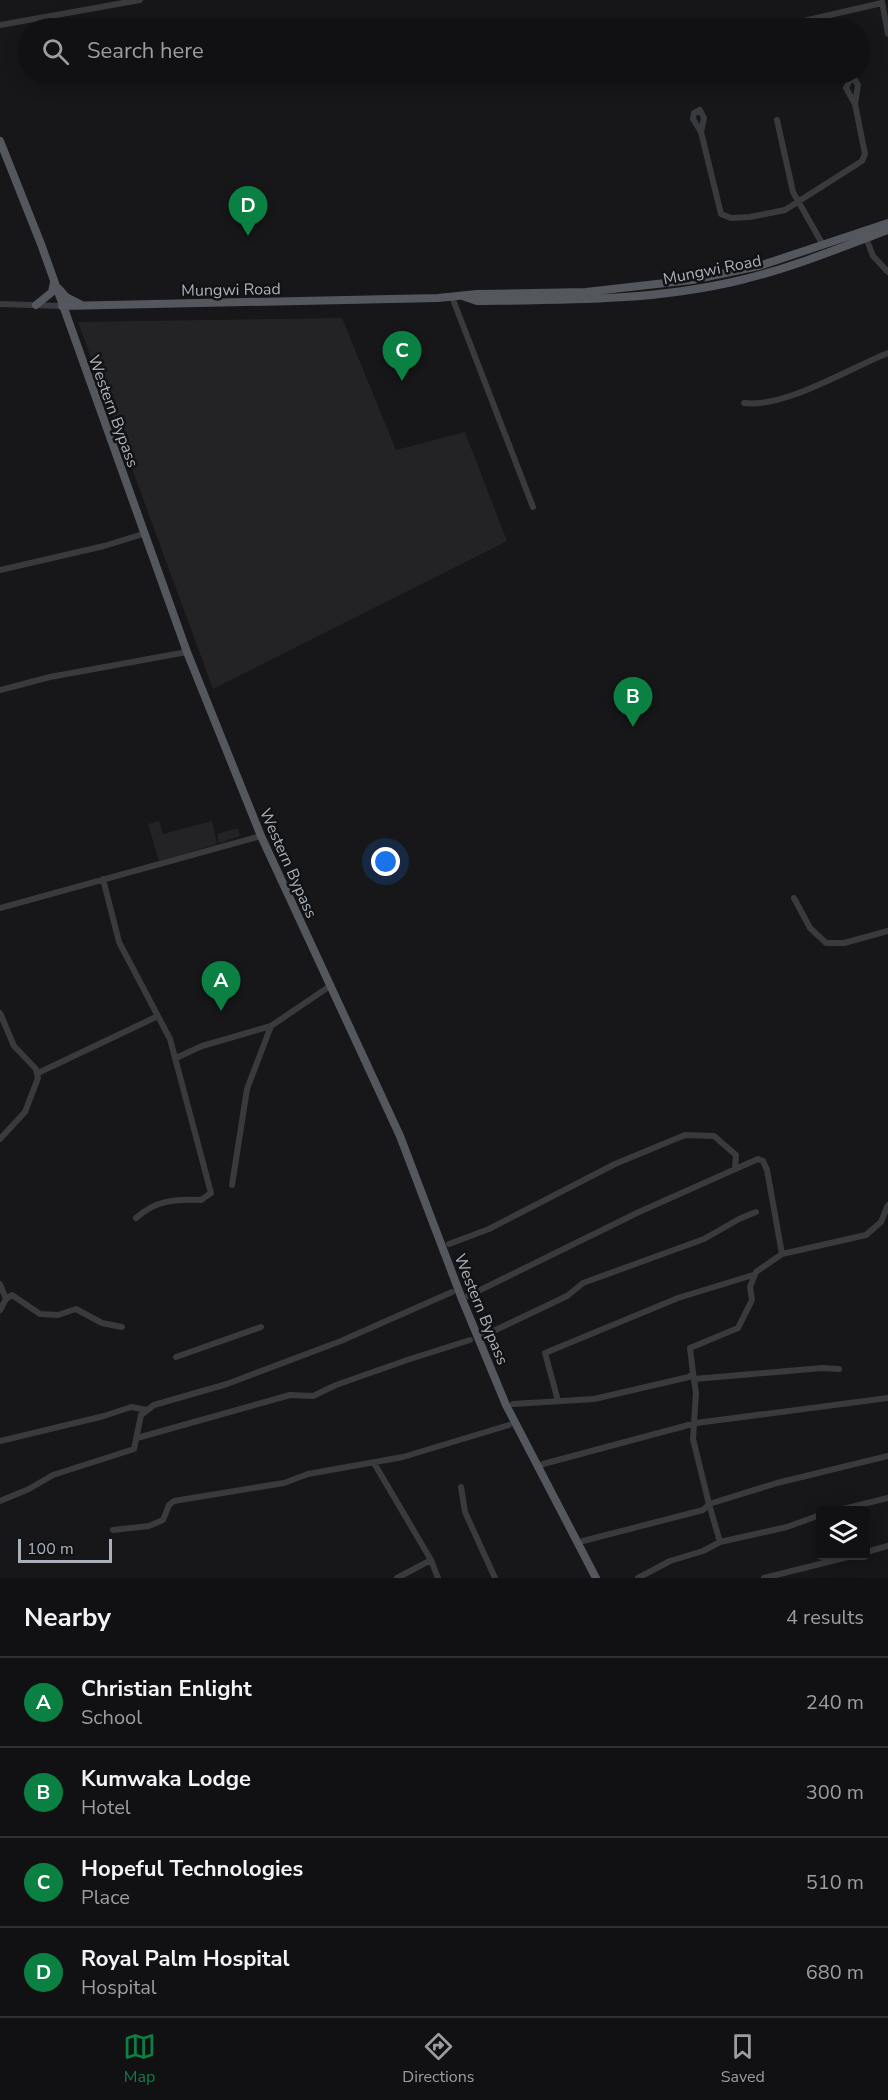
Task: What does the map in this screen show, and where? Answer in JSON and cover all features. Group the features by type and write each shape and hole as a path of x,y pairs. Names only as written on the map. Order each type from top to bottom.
{"main road":[{"name":"Western Bypass","path":"0,141 54,282 187,652 261,836 400,1136 462,1299 506,1405 596,1578"},
{"name":"Mungwi Road","path":"62,306 586,292 733,273 888,223"},
{"name":"Mungwi Road","path":"463,297 477,301 588,300 693,290 762,275 888,230"},
{"path":"36,305 52,292 54,282"},
{"path":"54,282 66,297 83,305 76,310 69,325"}],"street":[{"path":"39,18 140,0"},
{"path":"815,18 882,2 888,34"},
{"path":"0,25 18,22"},
{"path":"701,132 722,214 731,218 750,217 785,210 865,158 855,104"},
{"path":"777,120 797,202 823,245"},
{"path":"866,238 873,255 888,272"},
{"path":"452,297 533,507"},
{"name":"Mungwi Road","path":"0,304 62,306"},
{"path":"744,403 760,404 802,393 841,372 888,353"},
{"path":"0,570 104,546 143,534"},
{"path":"0,690 50,677 187,652"},
{"path":"0,908 261,836"},
{"path":"103,879 119,942 158,1016 176,1058 198,1151 211,1193 201,1200 185,1198 167,1201 136,1218"},
{"path":"795,898 810,928 826,943 844,944 888,931"},
{"path":"176,1058 202,1046 271,1026 330,986"},
{"path":"0,1013 14,1046 38,1073"},
{"path":"0,1139 25,1112 38,1073 158,1016"},
{"path":"232,1185 246,1089 271,1026"},
{"path":"449,1244 489,1229 615,1164 686,1135 714,1136 736,1155 735,1169"},
{"path":"468,1296 639,1212 758,1159 763,1161 775,1205 782,1254"},
{"path":"558,1401 545,1353 678,1298 753,1275 782,1254 866,1235 881,1222 888,1205"},
{"path":"483,1336 567,1296 584,1283 704,1239 738,1219 756,1212"},
{"path":"720,1542 693,1438 696,1423 690,1348 738,1328 752,1300 753,1275"},
{"path":"0,1284 6,1299"},
{"path":"0,1501 29,1489 53,1475 134,1449 141,1415 154,1405 227,1384 341,1341 452,1292"},
{"path":"0,1310 9,1296 16,1296 40,1314 58,1315 76,1309 102,1323 122,1327"},
{"path":"176,1357 261,1327"},
{"path":"137,1438 290,1395 313,1396 336,1385 407,1359 470,1340"},
{"path":"513,1404 594,1399 693,1376 822,1368 839,1369"},
{"path":"543,1464 696,1423 888,1398"},
{"path":"0,1441 104,1416 131,1407 147,1410"},
{"path":"113,1530 149,1526 163,1520 169,1505 174,1501 284,1483 308,1474 374,1462 509,1425"},
{"path":"583,1541 703,1510 710,1504 777,1483 888,1456"},
{"path":"374,1462 431,1560 438,1578"},
{"path":"461,1487 465,1512 495,1578"},
{"path":"855,1506 888,1498"},
{"path":"638,1578 669,1561 703,1551 720,1542 787,1527 816,1516"},
{"path":"870,1551 888,1546"},
{"path":"397,1578 431,1560"},
{"path":"764,1578 836,1560"}],"shaded area":[{"path":"342,318 396,450 465,432 507,541 213,689 78,322"},
{"path":"159,821 163,834 212,821 217,844 159,861 148,824"},
{"path":"238,828 240,836 219,843 217,834"}],"place":[{"name":"Royal Palm Hospital","path":"248,236"},
{"name":"Hopeful Technologies","path":"402,381"},
{"name":"Kumwaka Lodge","path":"633,727"},
{"name":"Christian Enlight","path":"221,1011"}]}
